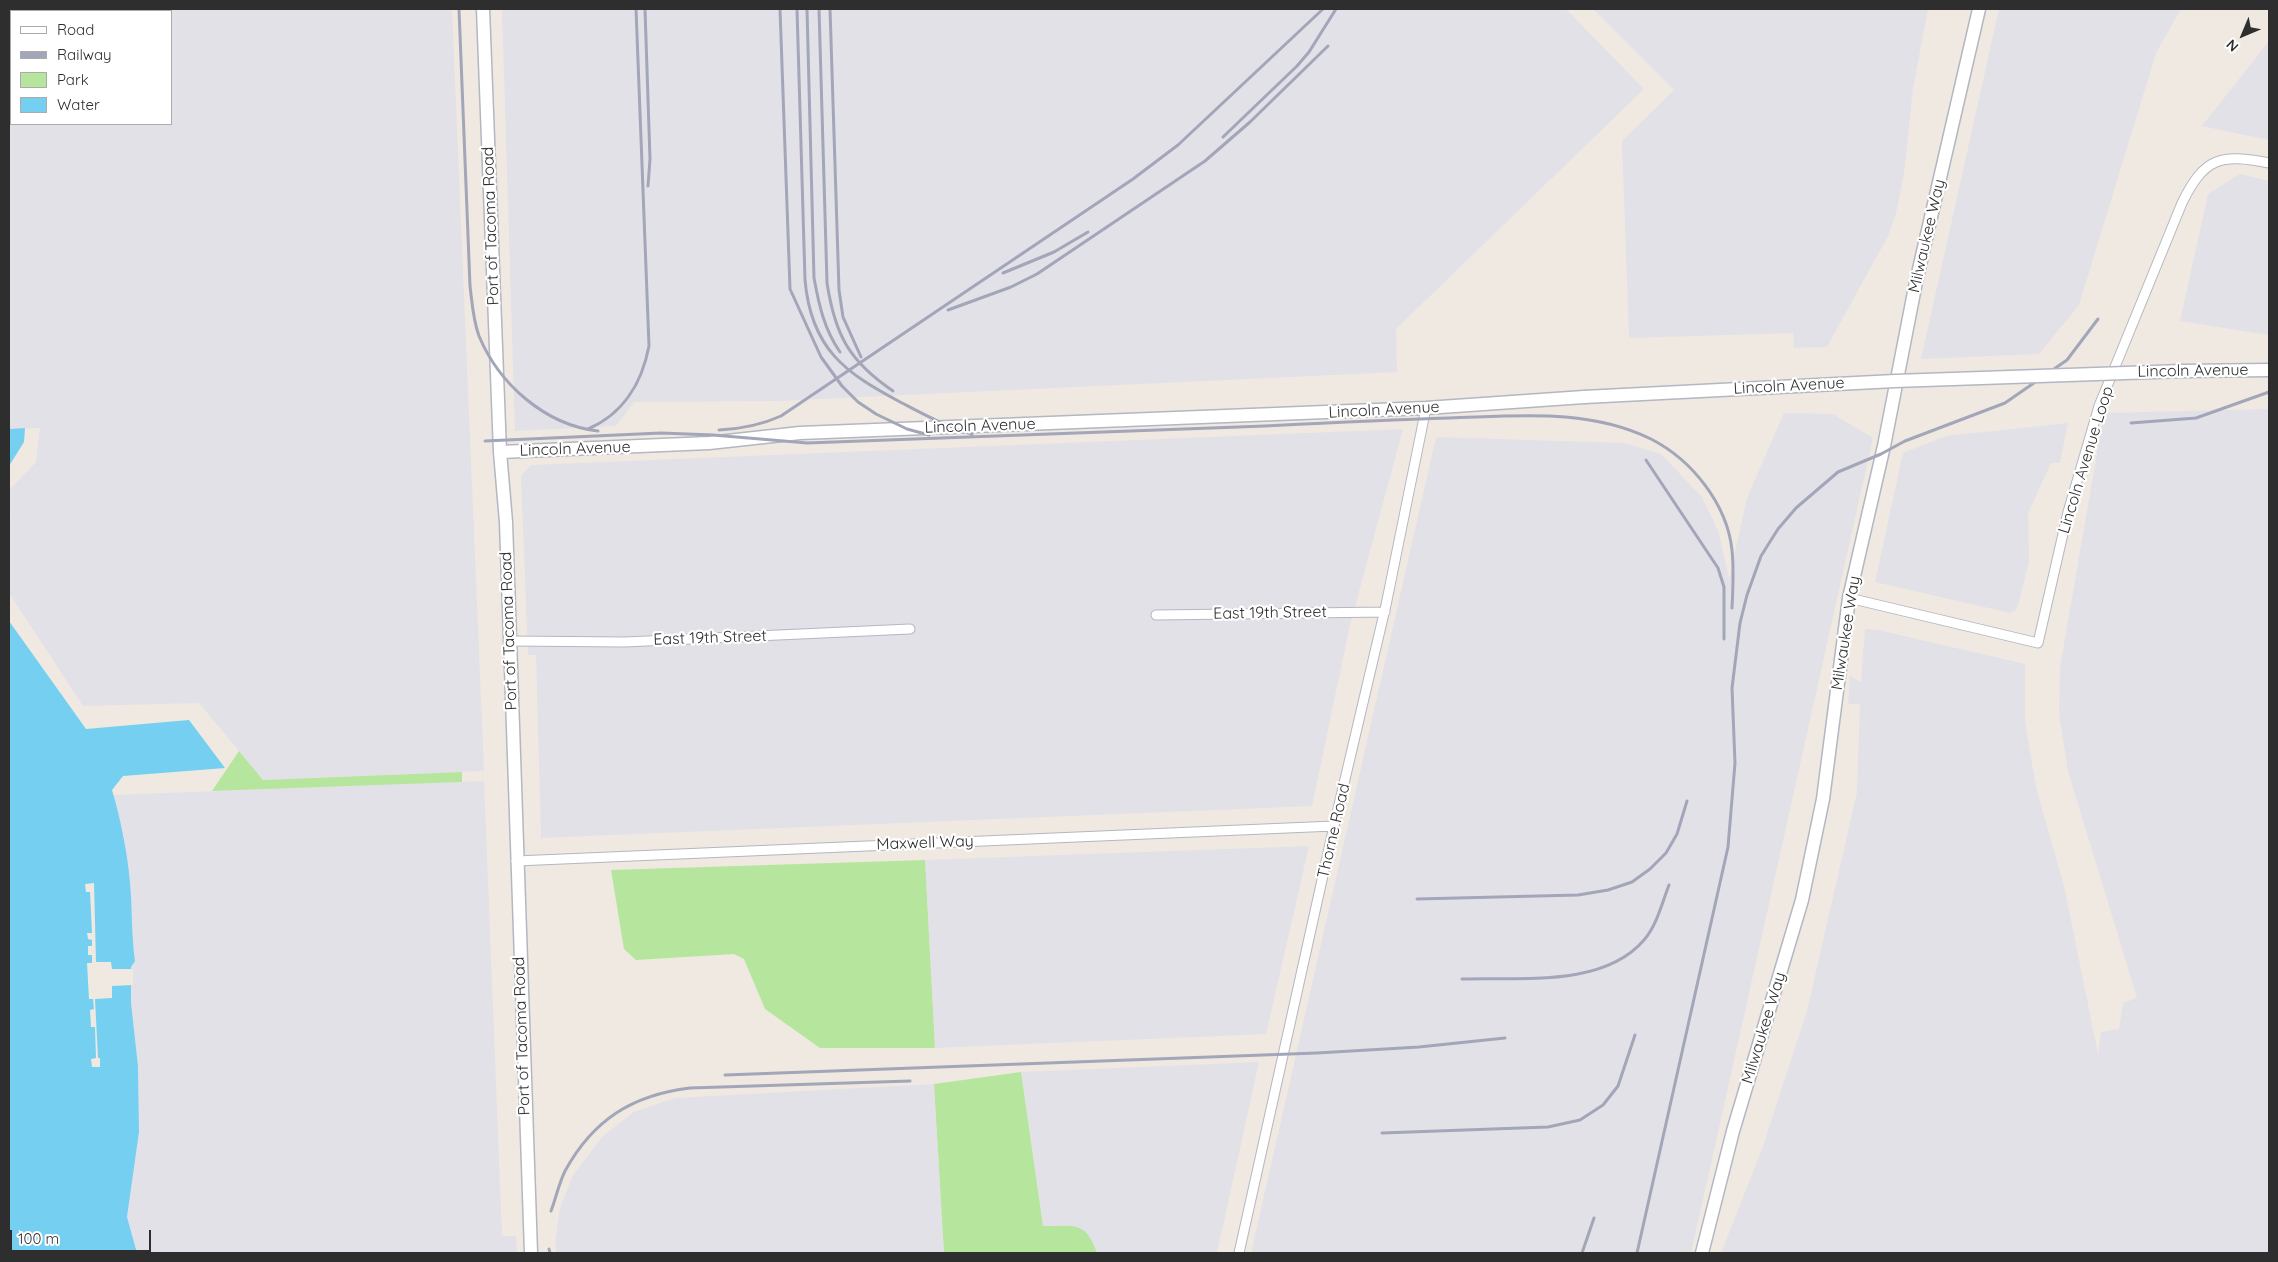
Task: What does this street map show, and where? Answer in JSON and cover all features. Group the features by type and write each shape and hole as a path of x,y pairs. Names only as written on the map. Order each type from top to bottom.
{"street":[{"name":"Port of Tacoma Road","path":"483,9 500,452 506,522 516,861 531,1253"},
{"name":"Milwaukee Way","path":"1702,1253 1733,1131 1802,900 1823,800 1849,598 1884,443 1917,277 1979,9"},
{"name":"Lincoln Avenue Loop","path":"1849,598 2038,643 2068,512 2099,406 2192,182 2202,170 2216,161 2245,158 2269,163"},
{"name":"Lincoln Avenue","path":"500,452 700,443 800,433 1426,408 1584,397 1896,381 2182,371 2269,370"},
{"name":"Thorne Road","path":"1240,1253 1334,826 1385,612 1426,408"},
{"name":"East 19th Street","path":"1156,615 1385,612"},
{"name":"East 19th Street","path":"510,641 625,642 910,629"},
{"name":"Maxwell Way","path":"516,861 1334,826"}],"shaded area":[{"path":"9,9 452,9 484,771 263,780 199,703 83,706 9,593 9,518 11,516 9,490 36,462 40,428 9,429"},
{"path":"502,9 1566,9 1644,89 1396,329 1397,372 777,401 634,402 616,426 515,431"},
{"path":"1593,9 1928,9 1913,88 1904,174 1896,213 1888,236 1827,347 1794,348 1793,333 1629,338 1622,141 1674,90"},
{"path":"1999,9 2181,9 2156,53 2079,305 2039,354 1921,359"},
{"path":"2269,41 2269,140 2202,126"},
{"path":"2240,174 2269,181 2269,335 2180,321 2208,194"},
{"path":"2269,409 2269,1253 1721,1253 1761,1152 1807,1011 1857,792 1860,704 1848,704 1850,676 1861,682 1865,629 1878,630 2025,664 2025,720 2037,791 2065,890 2098,1054 2101,1032 2119,1029 2123,1003 2137,998 2068,771 2059,714 2060,667 2104,413"},
{"path":"1784,413 1833,414 1873,438 1691,1253 1251,1253 1436,437 1624,443 1661,454 1702,497 1719,533 1729,579 1747,498"},
{"path":"2068,423 2060,463 2051,463 2028,513 2029,561 2017,609 2010,613 1875,582 1903,453 1946,436"},
{"path":"1403,429 1350,625 1312,806 541,838 536,655 528,655 521,476 531,465"},
{"path":"484,781 502,1236 516,1236 517,1253 137,1253 127,1217 139,1132 138,1066 131,1003 131,967 135,961 130,927 131,895 124,837 113,795"},
{"path":"1309,846 1266,1034 935,1048 925,860"},
{"path":"1259,1062 1217,1253 1047,1253 1021,1072"},
{"path":"934,1084 944,1253 557,1253 555,1244 560,1208 573,1175 603,1136 634,1112 675,1098"}],"green space":[{"path":"239,751 263,780 462,772 462,782 212,791"},
{"path":"925,860 935,1048 820,1048 765,1009 744,959 734,954 636,960 624,949 611,870"},
{"path":"1021,1072 1043,1226 1070,1226 1083,1230 1088,1235 1097,1253 944,1253 934,1084"}],"water":[{"path":"25,428 24,442 9,466 9,429"},
{"path":"9,621 86,729 189,720 225,768 123,776 112,790 122,829 129,869 135,961 131,967 131,1003 138,1066 139,1132 127,1217 137,1253 9,1253"}],"pier":[{"path":"94,883 96,962 111,962 112,969 133,969 133,985 112,986 112,998 95,999 100,1067 92,1067 91,1059 96,1058 95,1027 91,1027 90,1010 94,1009 93,999 89,999 87,963 92,963 92,955 88,955 88,946 92,946 92,940 88,939 87,933 92,933 90,892 86,892 85,884"}],"railway":[{"path":"459,9 470,286 477,330 488,354 499,370 511,386 526,399 542,411 560,420 578,427 598,431"},
{"path":"588,429 611,415 629,396 636,385 646,360 649,346 636,9"},
{"path":"645,9 650,159 648,186"},
{"path":"780,9 790,289 821,357 842,386 858,402 876,414 907,429 929,435"},
{"path":"797,9 805,280 815,324 823,341 834,356 864,381 928,416 972,434"},
{"path":"807,9 814,278 826,326 840,352"},
{"path":"819,9 827,283 830,301 834,318 846,345 865,369 893,391"},
{"path":"830,9 839,290 843,317 861,357"},
{"path":"719,430 751,426 781,416 1133,179 1178,145 1323,9"},
{"path":"1223,137 1297,66 1309,52 1336,9"},
{"path":"948,310 1011,287 1037,274 1205,161 1250,122 1328,46"},
{"path":"1003,273 1054,252 1088,232"},
{"path":"1637,1253 1728,847 1735,763 1732,688 1740,623 1747,595 1761,556 1778,529 1796,508 1838,472 1881,454 1905,441 2005,403 2067,360 2098,319"},
{"path":"2131,423 2196,418 2269,392"},
{"path":"485,441 661,433 713,435 807,443 1500,416 1577,418 1627,429 1651,439 1680,459 1705,485 1715,500 1729,533 1733,564 1732,608"},
{"path":"1646,460 1718,568 1724,587 1724,639"},
{"path":"1417,899 1578,895 1608,890 1632,882 1650,869 1666,853 1677,834 1687,801"},
{"path":"1462,979 1559,977 1583,973 1606,966 1627,955 1649,934 1656,921 1669,885"},
{"path":"1382,1133 1548,1127 1580,1120 1603,1105 1618,1086 1635,1035"},
{"path":"725,1075 1317,1053 1419,1047 1505,1038"},
{"path":"551,1211 565,1171 588,1138 616,1113 650,1097 669,1091 690,1088 910,1081"},
{"path":"1582,1253 1594,1218"},
{"path":"549,1249 550,1253"}]}
